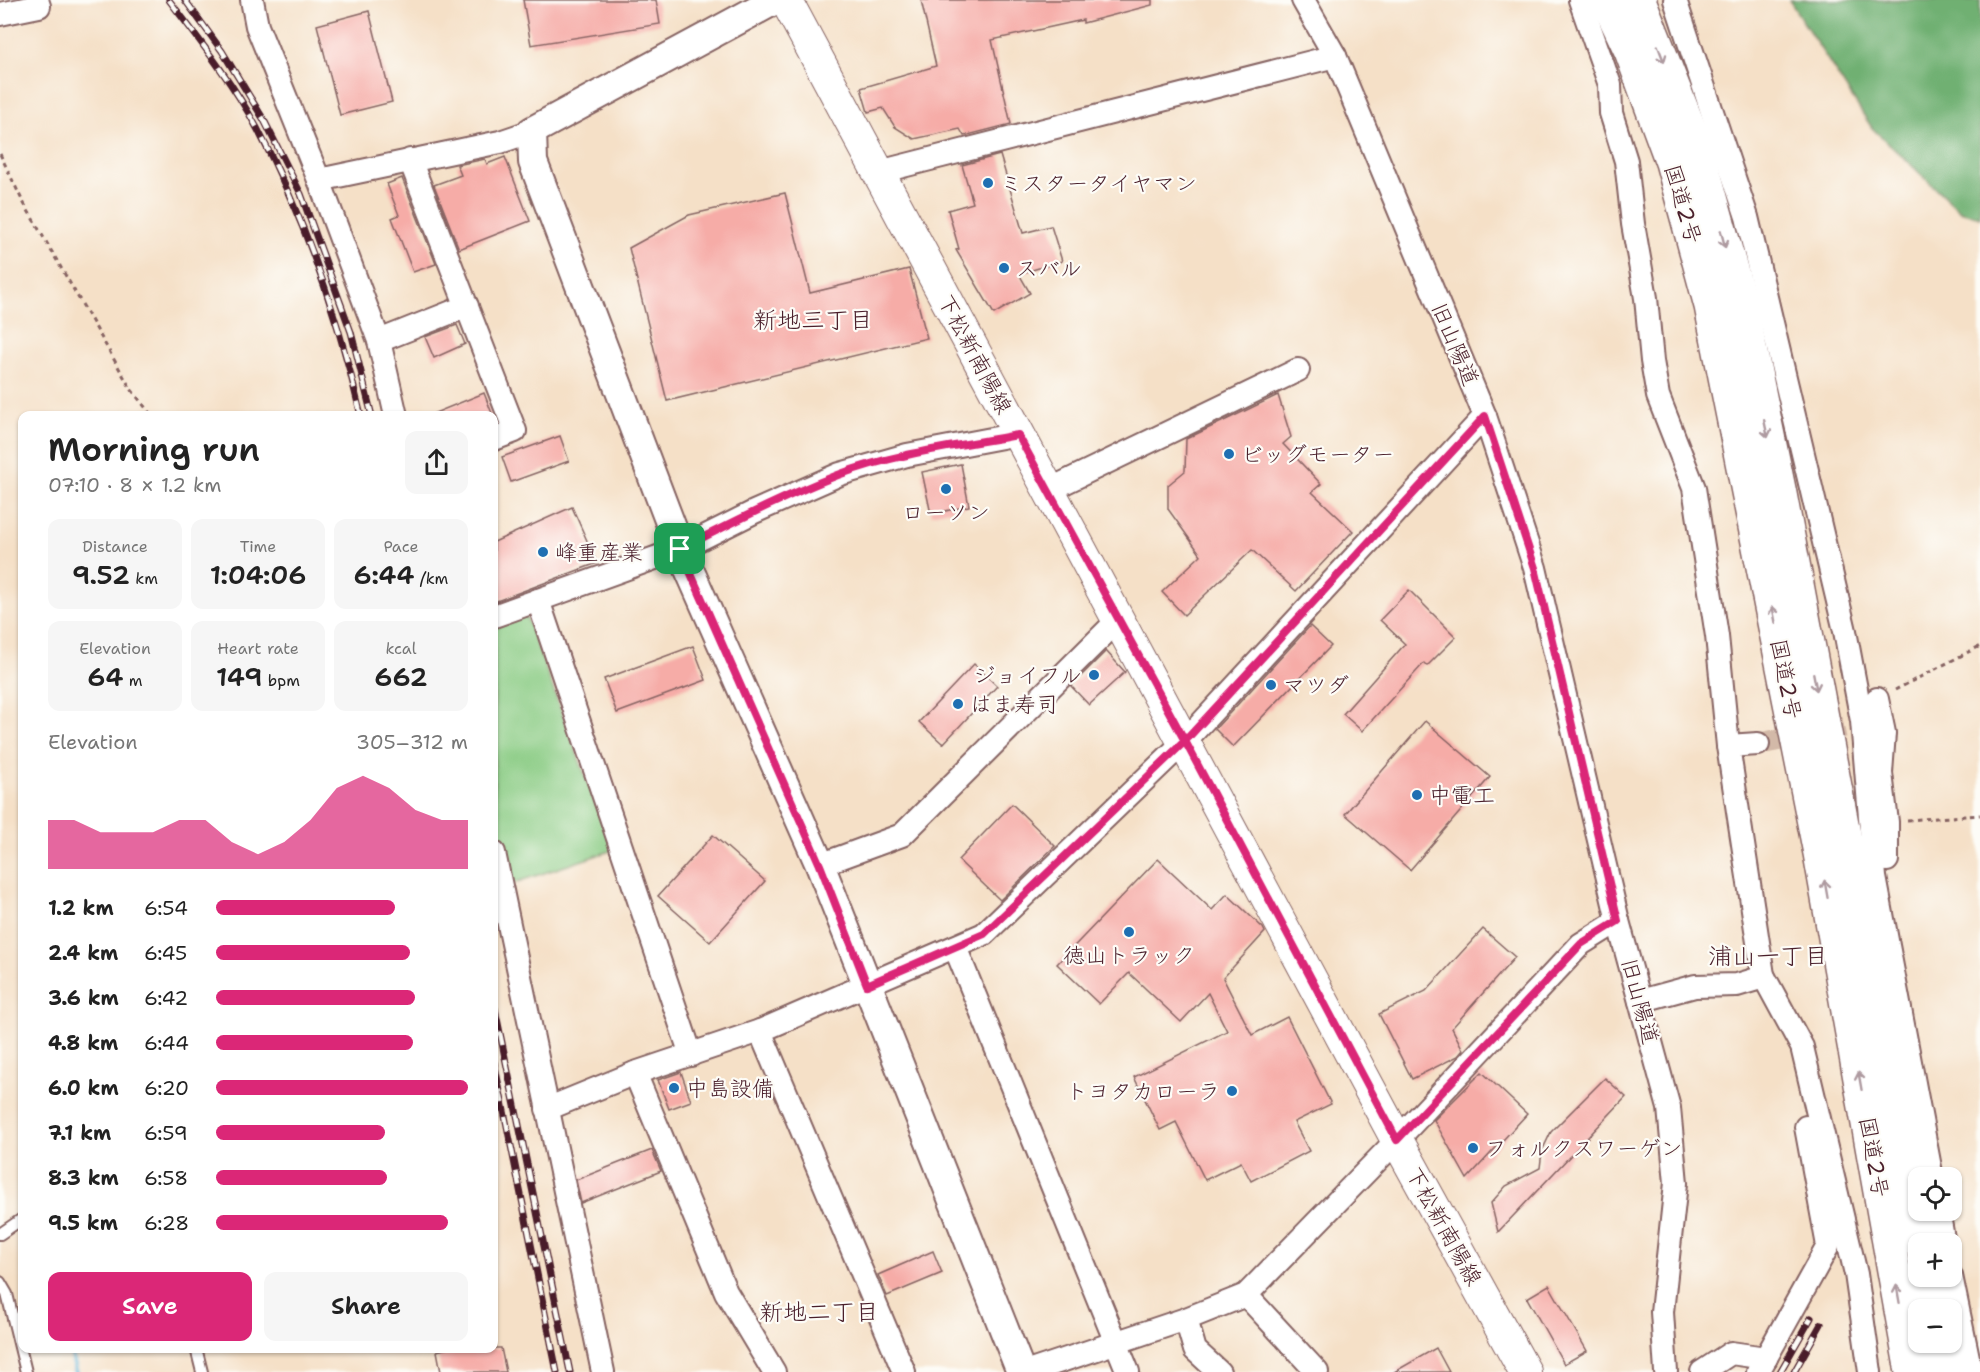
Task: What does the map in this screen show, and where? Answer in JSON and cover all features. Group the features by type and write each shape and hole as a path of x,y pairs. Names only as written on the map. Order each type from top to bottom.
{"highway":[{"name":"国道2号","path":"1607,0 1631,51 1672,162 1711,306 1780,494 1818,842 1912,1372"},
{"name":"国道2号","path":"1639,0 1697,148 1741,304 1780,494 1919,1233"},
{"path":"1941,1353 1944,1372"}],"main road":[{"name":"下松新南陽線","path":"786,0 1047,491 1185,741 1397,1140 1525,1372"}],"street":[{"path":"0,14 39,6 37,0"},
{"path":"252,0 257,26 319,180 379,341 395,411"},
{"path":"319,180 500,142 531,131 775,0"},
{"name":"旧山陽道","path":"1303,0 1335,56 1485,416 1535,568 1618,921 1670,1108 1676,1183 1662,1312 1666,1372"},
{"path":"1580,0 1610,85 1611,113 1626,161 1658,396 1694,488 1717,636 1728,746 1764,976 1802,1047 1856,1274 1870,1372"},
{"path":"1676,0 1747,217 1780,494 1845,631 1875,877 1930,1167"},
{"path":"879,172 1335,56"},
{"path":"531,131 532,162 680,549 820,865 1021,1372"},
{"path":"410,160 516,431 498,438"},
{"path":"379,341 467,306"},
{"path":"1047,491 1298,370"},
{"path":"547,1109 635,1073 760,1031 984,934 1185,741 1485,416"},
{"path":"498,615 680,549 754,512 840,474 907,455 1018,435"},
{"path":"538,600 691,1055"},
{"path":"820,865 902,835 1118,620"},
{"path":"1875,877 1887,874 1887,822 1881,773 1884,733 1877,699"},
{"path":"1728,746 1758,744"},
{"path":"498,872 603,1372"},
{"path":"1028,1372 1186,1319 1246,1295 1397,1140 1581,944 1618,921"},
{"path":"955,947 1128,1372"},
{"path":"1640,1001 1695,986 1737,985 1764,976"},
{"path":"760,1031 904,1372"},
{"path":"1702,1372 1731,1353 1762,1365 1828,1246 1793,1054 1802,1047"},
{"path":"635,1073 726,1292 774,1372"},
{"path":"1953,1287 1971,1372"},
{"path":"1246,1295 1308,1369"},
{"path":"1186,1319 1195,1350 1220,1372"}],"lane":[{"path":"0,1234 18,1222"},
{"path":"0,1282 7,1294 18,1339"},
{"path":"21,1353 26,1372"},
{"path":"197,1353 202,1372"}],"path":[{"path":"0,154 22,200 131,389 148,411"},
{"path":"1877,699 1980,646"},
{"path":"1887,822 1980,815"}],"green space":[{"path":"1789,0 1980,0 1980,217 1960,211 1872,128"},
{"path":"525,613 613,850 508,885 498,836 498,623"}],"building":[{"path":"523,0 656,0 660,24 531,45"},
{"path":"921,0 1152,0 1152,5 1083,23 1083,20 992,40 1011,124 964,136 960,129 914,139 895,127 883,108 868,112 861,88 936,66"},
{"path":"369,11 392,102 340,115 317,25"},
{"path":"1000,155 1023,233 1051,226 1062,261 1019,274 1030,293 994,314 956,250 959,249 948,210 973,203 962,165"},
{"path":"505,157 530,221 459,249 434,185 461,175 457,165 485,159 487,164"},
{"path":"402,178 436,264 413,272 392,218 399,215 387,184"},
{"path":"785,193 810,293 909,269 927,338 667,401 629,248 689,215"},
{"path":"457,325 465,344 434,358 425,337"},
{"path":"484,393 491,411 440,411"},
{"path":"1278,395 1291,437 1283,444 1321,484 1312,492 1353,531 1296,591 1252,550 1184,615 1162,592 1201,555 1168,509 1168,485 1185,471 1186,439"},
{"path":"560,436 569,461 511,482 502,457"},
{"name":"ローソン","path":"961,464 969,506 931,514 922,472"},
{"name":"峰重産業","path":"572,507 597,563 498,600 498,540"},
{"path":"1409,590 1456,637 1427,666 1424,663 1362,731 1343,714 1405,644 1380,620"},
{"name":"マツダ","path":"1310,626 1331,646 1233,747 1215,729"},
{"path":"693,646 706,680 617,713 604,679"},
{"name":"ジョイフル","path":"1106,651 1125,672 1089,705 1071,686"},
{"name":"はま寿司","path":"974,664 997,686 943,744 919,722"},
{"name":"中電工","path":"1425,721 1490,777 1410,870 1345,814"},
{"path":"1012,804 1055,846 1000,900 958,860"},
{"path":"713,835 765,881 710,942 658,896"},
{"path":"1158,859 1212,910 1227,894 1263,928 1265,932 1223,978 1252,1035 1287,1017 1331,1104 1294,1122 1309,1151 1251,1181 1241,1162 1205,1180 1176,1122 1160,1130 1134,1077 1227,1031 1208,993 1181,1022 1129,973 1099,1004 1057,964"},
{"path":"1483,929 1515,957 1452,1028 1463,1050 1458,1056 1412,1079 1379,1014 1426,991"},
{"name":"中島設備","path":"681,1072 691,1101 669,1109 658,1080"},
{"name":"フォルクスワーゲン","path":"1482,1072 1527,1114 1467,1179 1434,1120"},
{"path":"1605,1078 1626,1097 1498,1232 1491,1203 1506,1186 1540,1168 1542,1151 1551,1132"},
{"path":"652,1150 661,1171 581,1203 576,1180"},
{"path":"933,1251 942,1273 887,1296 878,1275"},
{"path":"1549,1285 1587,1351 1564,1364 1527,1298"},
{"path":"498,1348 501,1348 506,1372 441,1372 437,1353 498,1353"},
{"path":"1436,1348 1449,1372 1394,1372"}],"waterway":[{"path":"73,1353 76,1372"}],"tunnel":[{"path":"1758,744 1847,726"}],"railway":[{"path":"169,0 216,62 257,128 274,162 305,233 331,305 360,411"},
{"path":"185,0 222,51 264,120 301,194 351,332 371,411"},
{"path":"498,1023 570,1372"},
{"path":"498,1082 557,1372"},
{"path":"1780,1372 1811,1318"},
{"path":"1794,1372 1821,1324"}],"place":[{"name":"ミスタータイヤマン","path":"988,183"},
{"name":"スバル","path":"1004,268"},
{"name":"ビッグモーター","path":"1229,454"},
{"name":"ローソン","path":"946,489"},
{"name":"峰重産業","path":"543,552"},
{"name":"ジョイフル","path":"1094,675"},
{"name":"マツダ","path":"1271,685"},
{"name":"はま寿司","path":"958,704"},
{"name":"中電工","path":"1417,795"},
{"name":"徳山トラック","path":"1129,932"},
{"name":"中島設備","path":"674,1088"},
{"name":"トヨタカローラ","path":"1232,1091"},
{"name":"フォルクスワーゲン","path":"1473,1148"}],"district":[{"name":"新地三丁目","path":"813,320"},
{"name":"浦山一丁目","path":"1768,956"},
{"name":"新地二丁目","path":"819,1312"}],"route":[{"path":"680,549 754,512 840,474 907,455 1018,435 1185,741 1485,416 1535,568 1618,921 1581,944 1397,1140 1185,741 984,934 867,985 820,865 680,549"}]}
